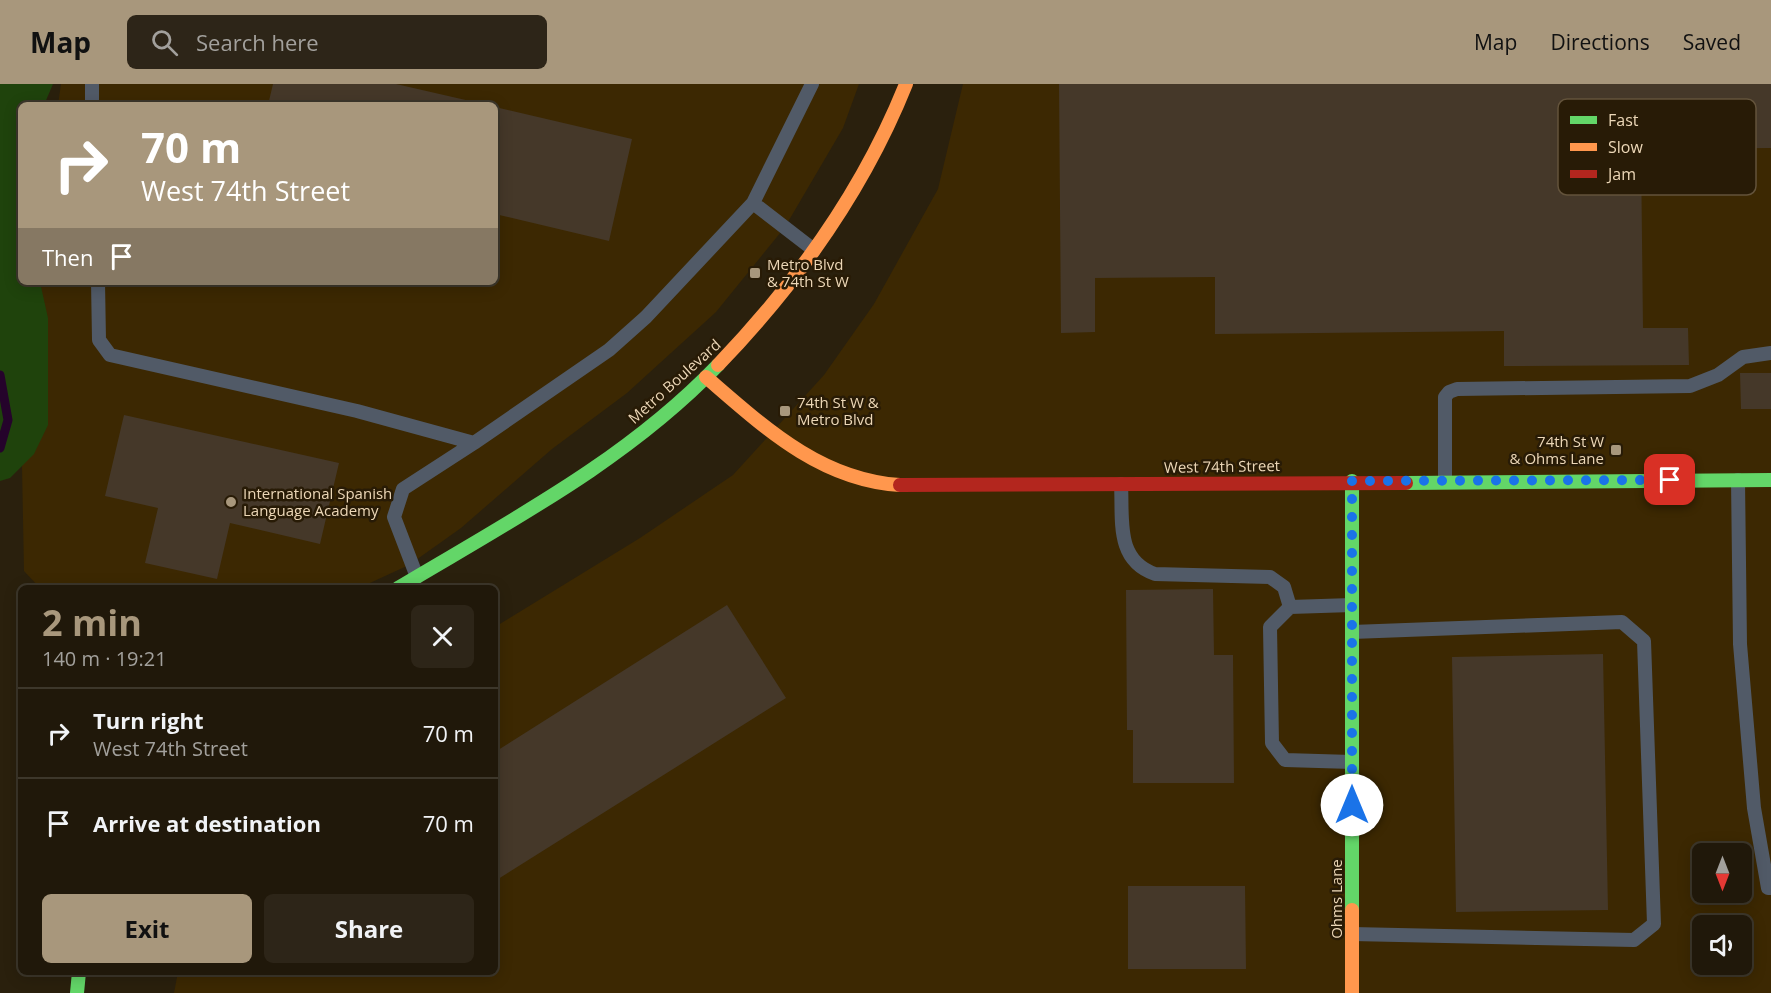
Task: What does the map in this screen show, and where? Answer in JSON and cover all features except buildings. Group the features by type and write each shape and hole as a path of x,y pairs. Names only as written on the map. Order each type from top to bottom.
{"street":[{"name":"Metro Boulevard","path":"403,585 579,480 657,421 706,377 796,278 850,195 897,107 906,84"},
{"name":"West 74th Street","path":"706,377 794,449 830,468 872,482 923,486 1352,481 1771,480"},
{"name":"Ohms Lane","path":"1352,481 1352,993"},
{"path":"77,993 79,975"}],"lane":[{"path":"92,84 92,102"},
{"path":"417,577 394,517 403,489 609,350 646,316 753,203 812,84"},
{"path":"753,203 814,250"},
{"path":"98,285 99,340 110,355 357,411 474,443"},
{"path":"1445,481 1445,398 1449,392 1457,389 1690,386 1718,375 1743,357 1771,353"},
{"path":"1738,480 1742,668 1754,808 1768,888 1771,888"},
{"path":"1121,484 1125,543 1131,559 1140,568 1155,574 1270,577 1284,587 1290,607"},
{"path":"1352,605 1290,607 1270,627 1272,743 1285,760 1352,762"},
{"path":"1352,632 1622,622 1644,641 1654,924 1634,940 1352,934"}],"shaded area":[{"path":"61,84 859,84 843,128 785,227 716,312 627,393 552,449 461,528 409,565 366,585 37,585 24,571 22,466 41,285 498,285 498,102 58,102"},
{"path":"963,84 1771,84 1771,993 174,993 177,975 498,975 498,625 640,538 733,475 824,375 874,304 938,189"}],"green space":[{"path":"0,84 53,84 45,102 18,102 18,285 41,285 48,318 48,425 34,454 10,478 0,481"}],"waterway":[{"path":"0,375 8,420 0,448"}],"traffic: fast":[{"path":"403,585 524,513 606,460 683,399 718,365"},
{"path":"1406,483 1771,480"},
{"path":"1352,481 1352,910"},
{"path":"77,993 79,975"}],"traffic: slow":[{"path":"718,365 774,302 825,234 870,161 906,84"},
{"path":"706,377 772,432 819,462 871,481 900,485"},
{"path":"1352,910 1352,993"}],"traffic: jam":[{"path":"900,485 1406,483"}],"place":[{"name":"Metro Blvd & 74th St W","path":"755,273"},
{"name":"74th St W & Metro Blvd","path":"785,411"},
{"name":"74th St W & Ohms Lane","path":"1616,450"},
{"name":"International Spanish Language Academy","path":"231,502"}],"route":[{"path":"1352,805 1352,481 1670,480"}]}
